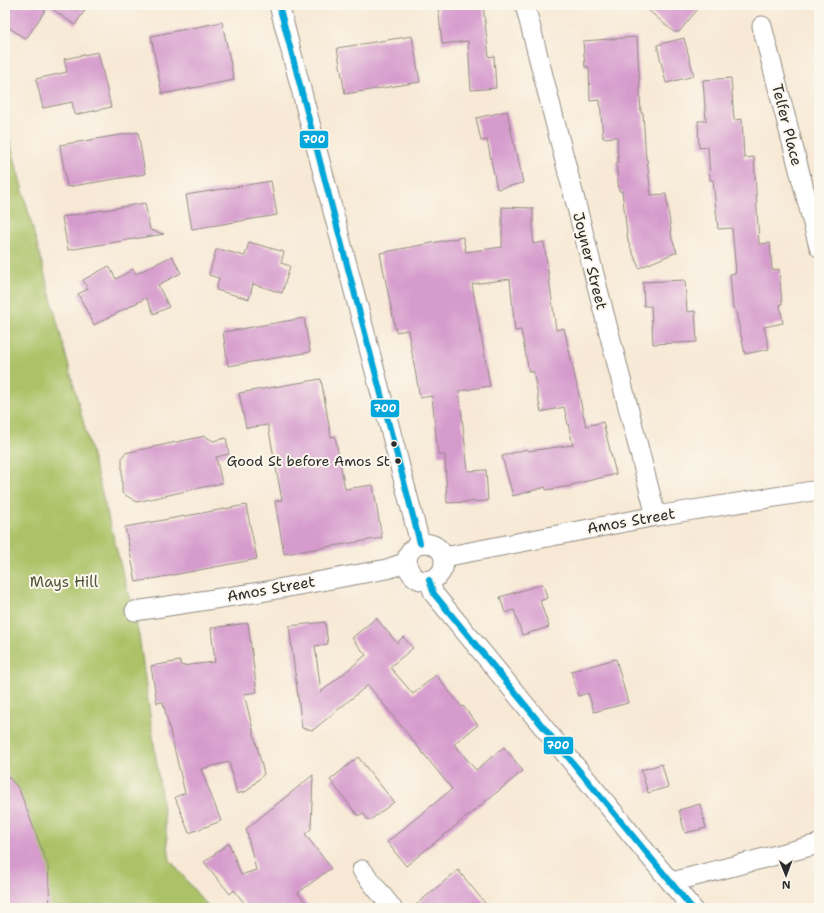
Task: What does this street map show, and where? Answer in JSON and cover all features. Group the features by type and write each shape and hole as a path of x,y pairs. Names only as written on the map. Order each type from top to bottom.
{"street":[{"path":"279,5 420,543"},
{"name":"Joyner Street","path":"525,5 656,516"},
{"name":"Telfer Place","path":"762,26 819,247"},
{"name":"Amos Street","path":"444,557 656,516 819,490"},
{"path":"420,543 435,545 444,557 442,572 429,580 415,578 410,573 407,562 409,552 420,543"},
{"name":"Amos Street","path":"135,611 261,592 387,569 407,562"},
{"path":"429,580 434,594 692,908"},
{"path":"672,882 819,844"},
{"path":"362,870 392,908"}],"green space":[{"name":"Mays Hill","path":"5,122 139,635 170,860 209,908 5,908"}],"building":[{"path":"11,5 77,5 85,10 75,25 48,6 26,39 5,25 5,14"},
{"path":"438,5 483,5 489,57 494,56 496,88 471,90 468,41 442,44"},
{"path":"642,5 701,5 679,32 674,32"},
{"path":"222,22 234,80 162,94 151,36"},
{"path":"412,36 420,82 345,94 337,48"},
{"path":"637,37 641,113 643,113 646,159 651,195 666,194 672,239 677,252 639,268 628,241 622,191 619,191 616,163 618,163 617,137 603,138 600,100 590,101 589,67 585,67 583,41"},
{"path":"684,38 694,76 666,83 657,45"},
{"path":"98,52 111,107 75,115 72,102 43,108 36,79 67,72 64,59"},
{"path":"731,78 734,120 742,119 744,158 754,157 759,244 770,243 772,270 779,269 782,304 780,304 783,323 764,327 769,349 745,354 735,308 733,308 730,274 736,273 732,228 718,229 713,180 710,180 708,147 699,148 698,121 706,121 703,80"},
{"path":"507,111 523,183 497,189 487,140 481,141 476,118"},
{"path":"138,132 145,174 67,187 60,145"},
{"path":"271,181 277,215 192,229 186,195"},
{"path":"145,203 150,230 164,234 68,250 62,217"},
{"path":"502,207 533,208 533,244 544,242 556,330 564,328 586,426 603,422 616,474 571,486 546,490 546,487 513,496 502,456 527,449 528,451 573,445 564,407 541,412 533,371 529,372 521,330 515,331 510,279 472,284 490,386 459,391 468,471 486,470 488,501 447,503 445,455 438,455 432,396 420,398 408,330 396,332 380,253 463,237 466,252 502,247"},
{"path":"249,242 284,252 281,263 290,266 282,293 253,284 249,299 216,290 219,278 209,275 216,250 222,250 245,256"},
{"path":"172,256 181,273 158,285 169,307 154,314 146,298 94,325 78,294 88,289 83,280 109,266 116,279 133,269 136,274"},
{"path":"685,280 687,312 695,311 697,342 653,344 651,306 644,306 643,282"},
{"path":"304,318 310,352 228,366 223,332"},
{"path":"321,379 331,437 335,436 345,489 373,485 382,538 284,554 275,501 282,500 268,425 246,428 239,393"},
{"path":"205,436 213,441 226,438 229,454 216,457 222,483 137,502 122,493 122,458 125,453"},
{"path":"246,505 257,559 136,582 125,527"},
{"path":"543,584 547,598 540,601 549,627 522,635 514,610 505,613 500,597"},
{"path":"376,618 397,643 403,637 413,648 390,667 413,694 436,675 478,725 454,744 476,770 504,747 523,771 406,866 387,842 452,789 368,685 313,730 302,728 289,626 325,622 328,644 315,646 321,692 366,655 352,638"},
{"path":"248,623 257,692 244,694 264,774 247,791 237,794 229,762 201,769 221,821 189,833 175,797 185,793 163,702 157,703 151,666 180,661 181,666 215,662 211,628"},
{"path":"616,659 628,703 594,712 588,693 578,696 571,671"},
{"path":"358,757 394,802 369,821 363,813 358,816 330,780"},
{"path":"662,764 668,787 648,793 641,770"},
{"path":"5,773 19,789 48,866 50,908 5,908"},
{"path":"313,775 311,829 305,834 331,868 298,893 310,908 248,908 234,890 230,894 204,862 229,843 241,875 256,870 246,829"},
{"path":"700,804 706,828 685,833 679,810"},
{"path":"458,870 489,908 412,908"}],"transit line":[{"name":"700","path":"279,5 420,543"},
{"name":"700","path":"429,580 434,594 692,908"}],"place":[{"name":"Good St before Amos St","path":"398,461"}]}
